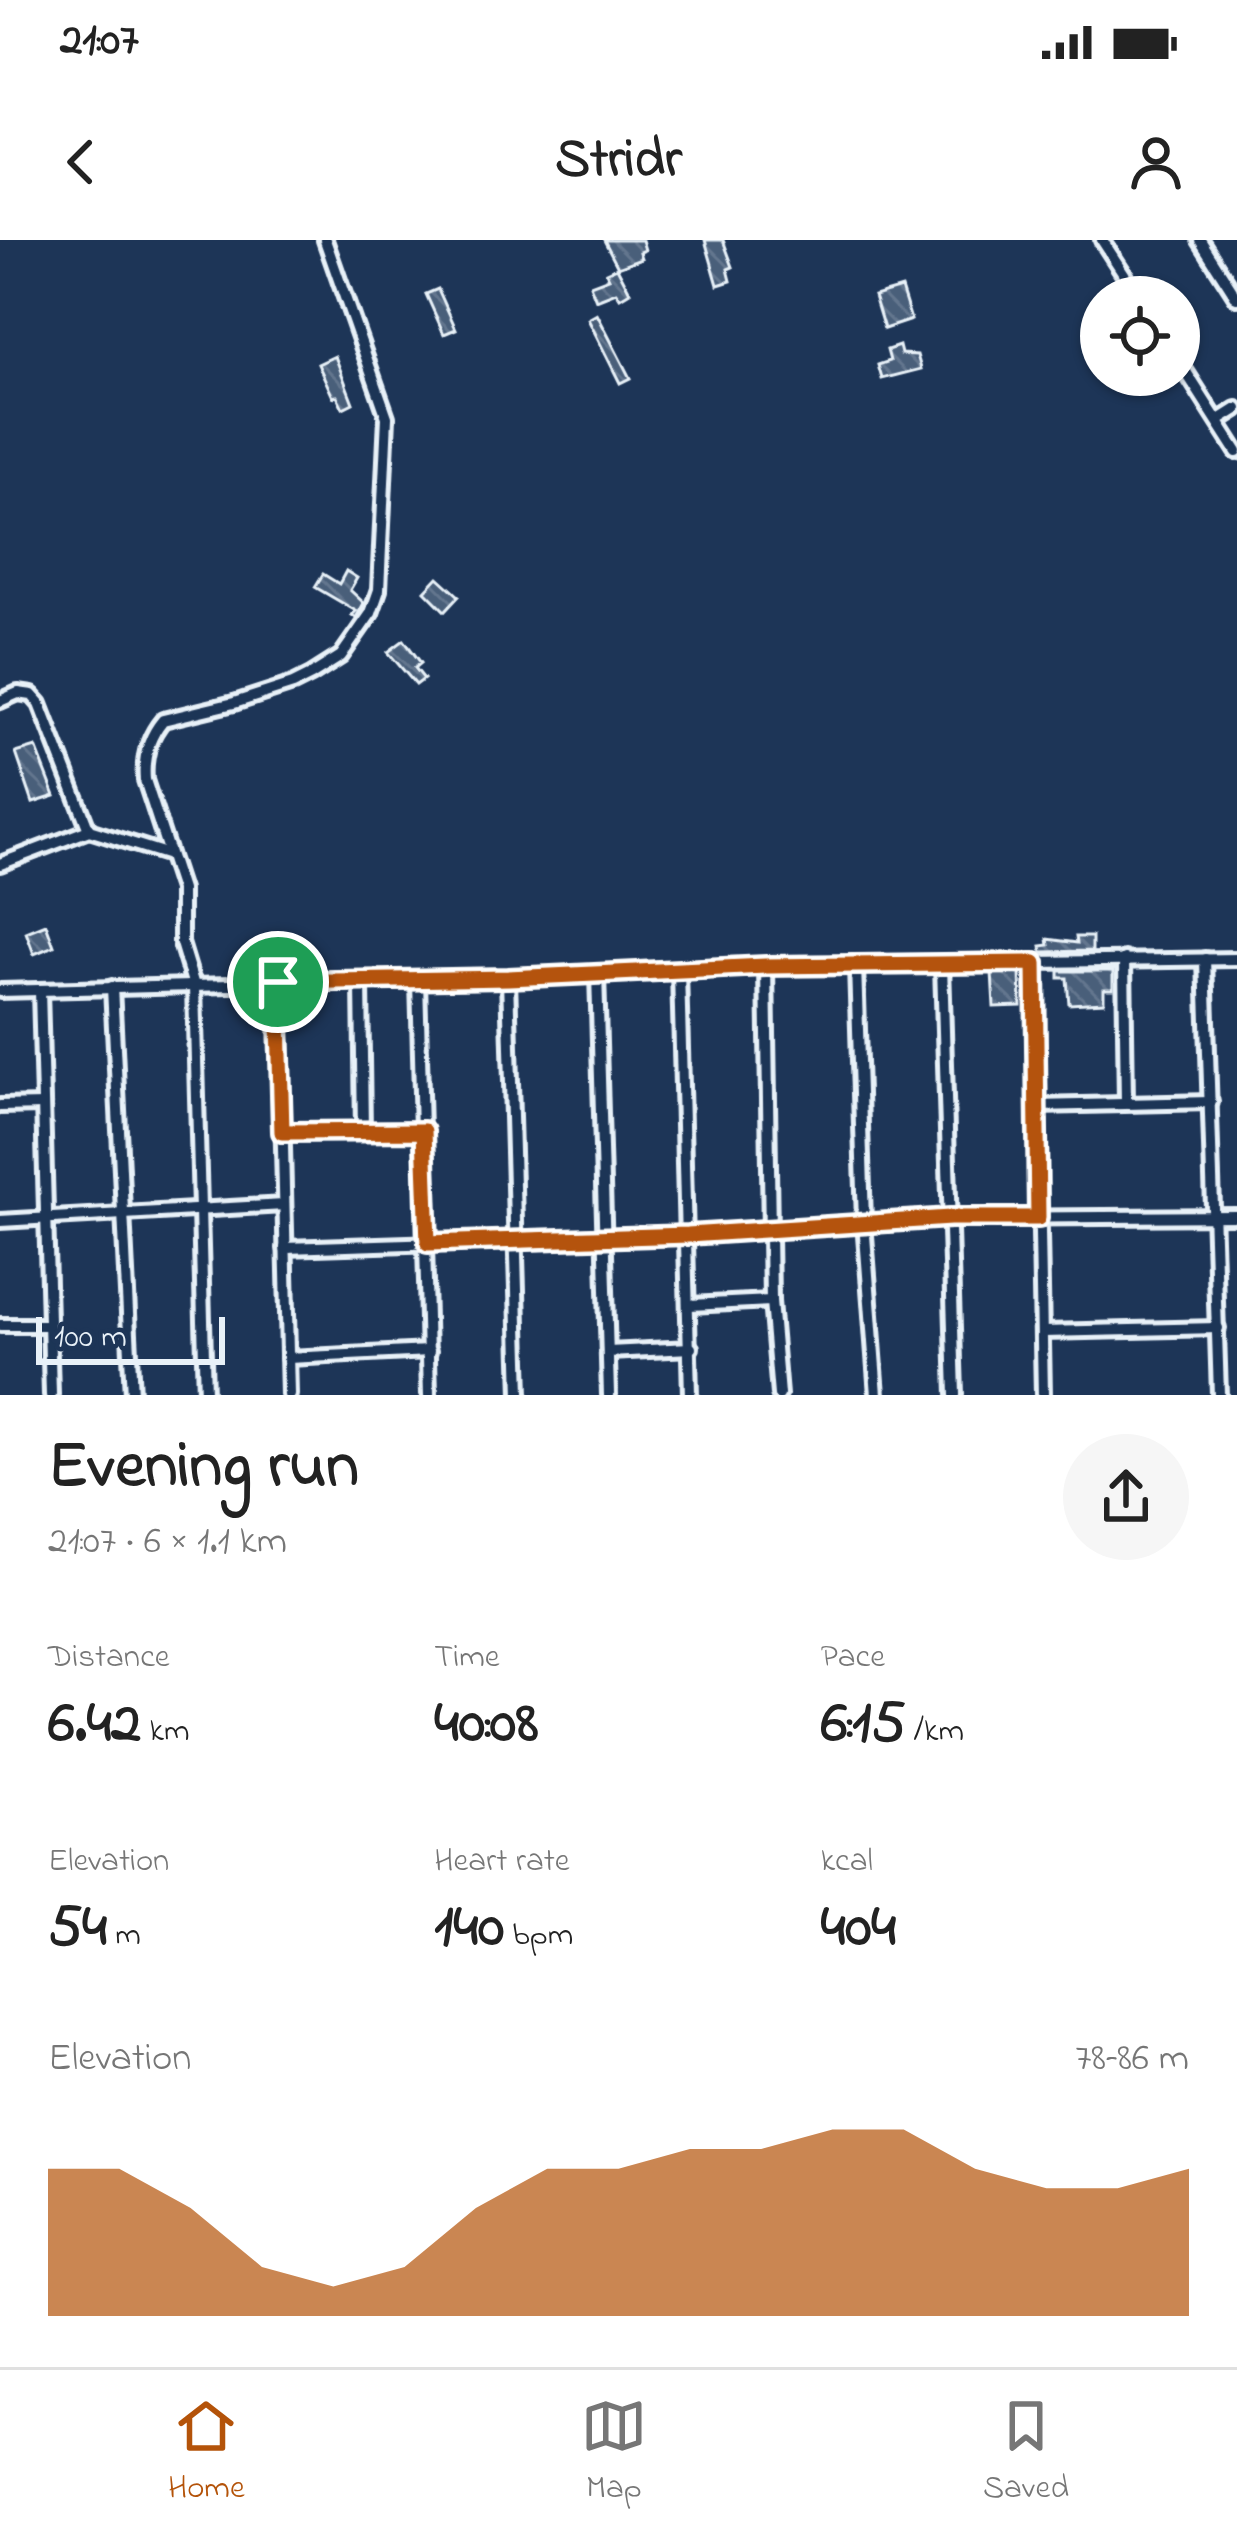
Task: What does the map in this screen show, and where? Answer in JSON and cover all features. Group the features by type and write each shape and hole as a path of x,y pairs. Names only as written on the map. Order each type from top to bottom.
{"street":[{"path":"205,1395 194,986 181,943 181,890 145,780 148,745 156,729 174,716 234,703 310,675 341,656 371,613 379,590 388,417 325,240"},
{"path":"1102,240 1125,276"},
{"path":"1200,240 1237,298"},
{"path":"1200,394 1237,452"},
{"path":"1217,421 1237,409"},
{"path":"0,701 18,693 32,695 40,704 89,830"},
{"path":"0,864 89,830 169,855"},
{"path":"1205,958 1220,1395"},
{"path":"1124,959 1126,1102"},
{"path":"0,991 361,983 766,966 1237,959"},
{"path":"1035,963 1042,1395"},
{"path":"856,965 864,1222 877,1395"},
{"path":"942,965 956,1395"},
{"path":"766,966 770,1301 779,1395"},
{"path":"679,971 691,1395"},
{"path":"597,973 609,1395"},
{"path":"508,978 520,1395"},
{"path":"418,980 430,1395"},
{"path":"278,982 289,1395"},
{"path":"361,983 363,1131"},
{"path":"112,987 132,1395"},
{"path":"40,990 51,1395"},
{"path":"1037,1106 1211,1102"},
{"path":"0,1106 44,1105"},
{"path":"282,1132 424,1131"},
{"path":"0,1221 284,1205"},
{"path":"285,1248 688,1235 950,1218 1237,1216"},
{"path":"690,1305 770,1301"},
{"path":"0,1325 49,1325"},
{"path":"1043,1333 1217,1328"},
{"path":"608,1352 691,1348"},
{"path":"288,1358 429,1352"}],"building":[{"path":"604,240 642,240 645,250 640,252 642,258 618,267"},
{"path":"705,240 723,240 733,267 728,269 731,281 718,285"},
{"path":"617,267 630,292 596,300 590,285 609,278 606,272"},
{"path":"901,288 911,320 884,329 874,296"},
{"path":"438,289 456,329 444,334 426,294"},
{"path":"597,314 630,378 620,383 588,319"},
{"path":"899,346 901,354 917,355 921,369 882,379 878,365 890,361 887,350"},
{"path":"335,356 353,403 343,408 318,364"},
{"path":"346,571 357,578 350,590 364,603 356,618 352,615 356,611 315,587 323,574 339,584"},
{"path":"438,577 459,596 445,611 425,591"},
{"path":"404,640 421,663 415,668 424,679 416,685 388,652"},
{"path":"36,747 55,796 33,803 16,753"},
{"path":"46,924 54,946 34,954 26,932"},
{"path":"1076,937 1092,937 1092,951 1042,952 1048,939 1077,943"},
{"path":"1059,971 1113,971 1113,989 1104,989 1104,1002 1069,1004 1067,978 1059,978"},
{"path":"992,972 1020,972 1021,1006 994,1007"}],"route":[{"path":"1035,963 1038,1218 950,1218 688,1235 428,1243 424,1131 282,1132 278,982 361,983 766,966 1035,963"}]}
